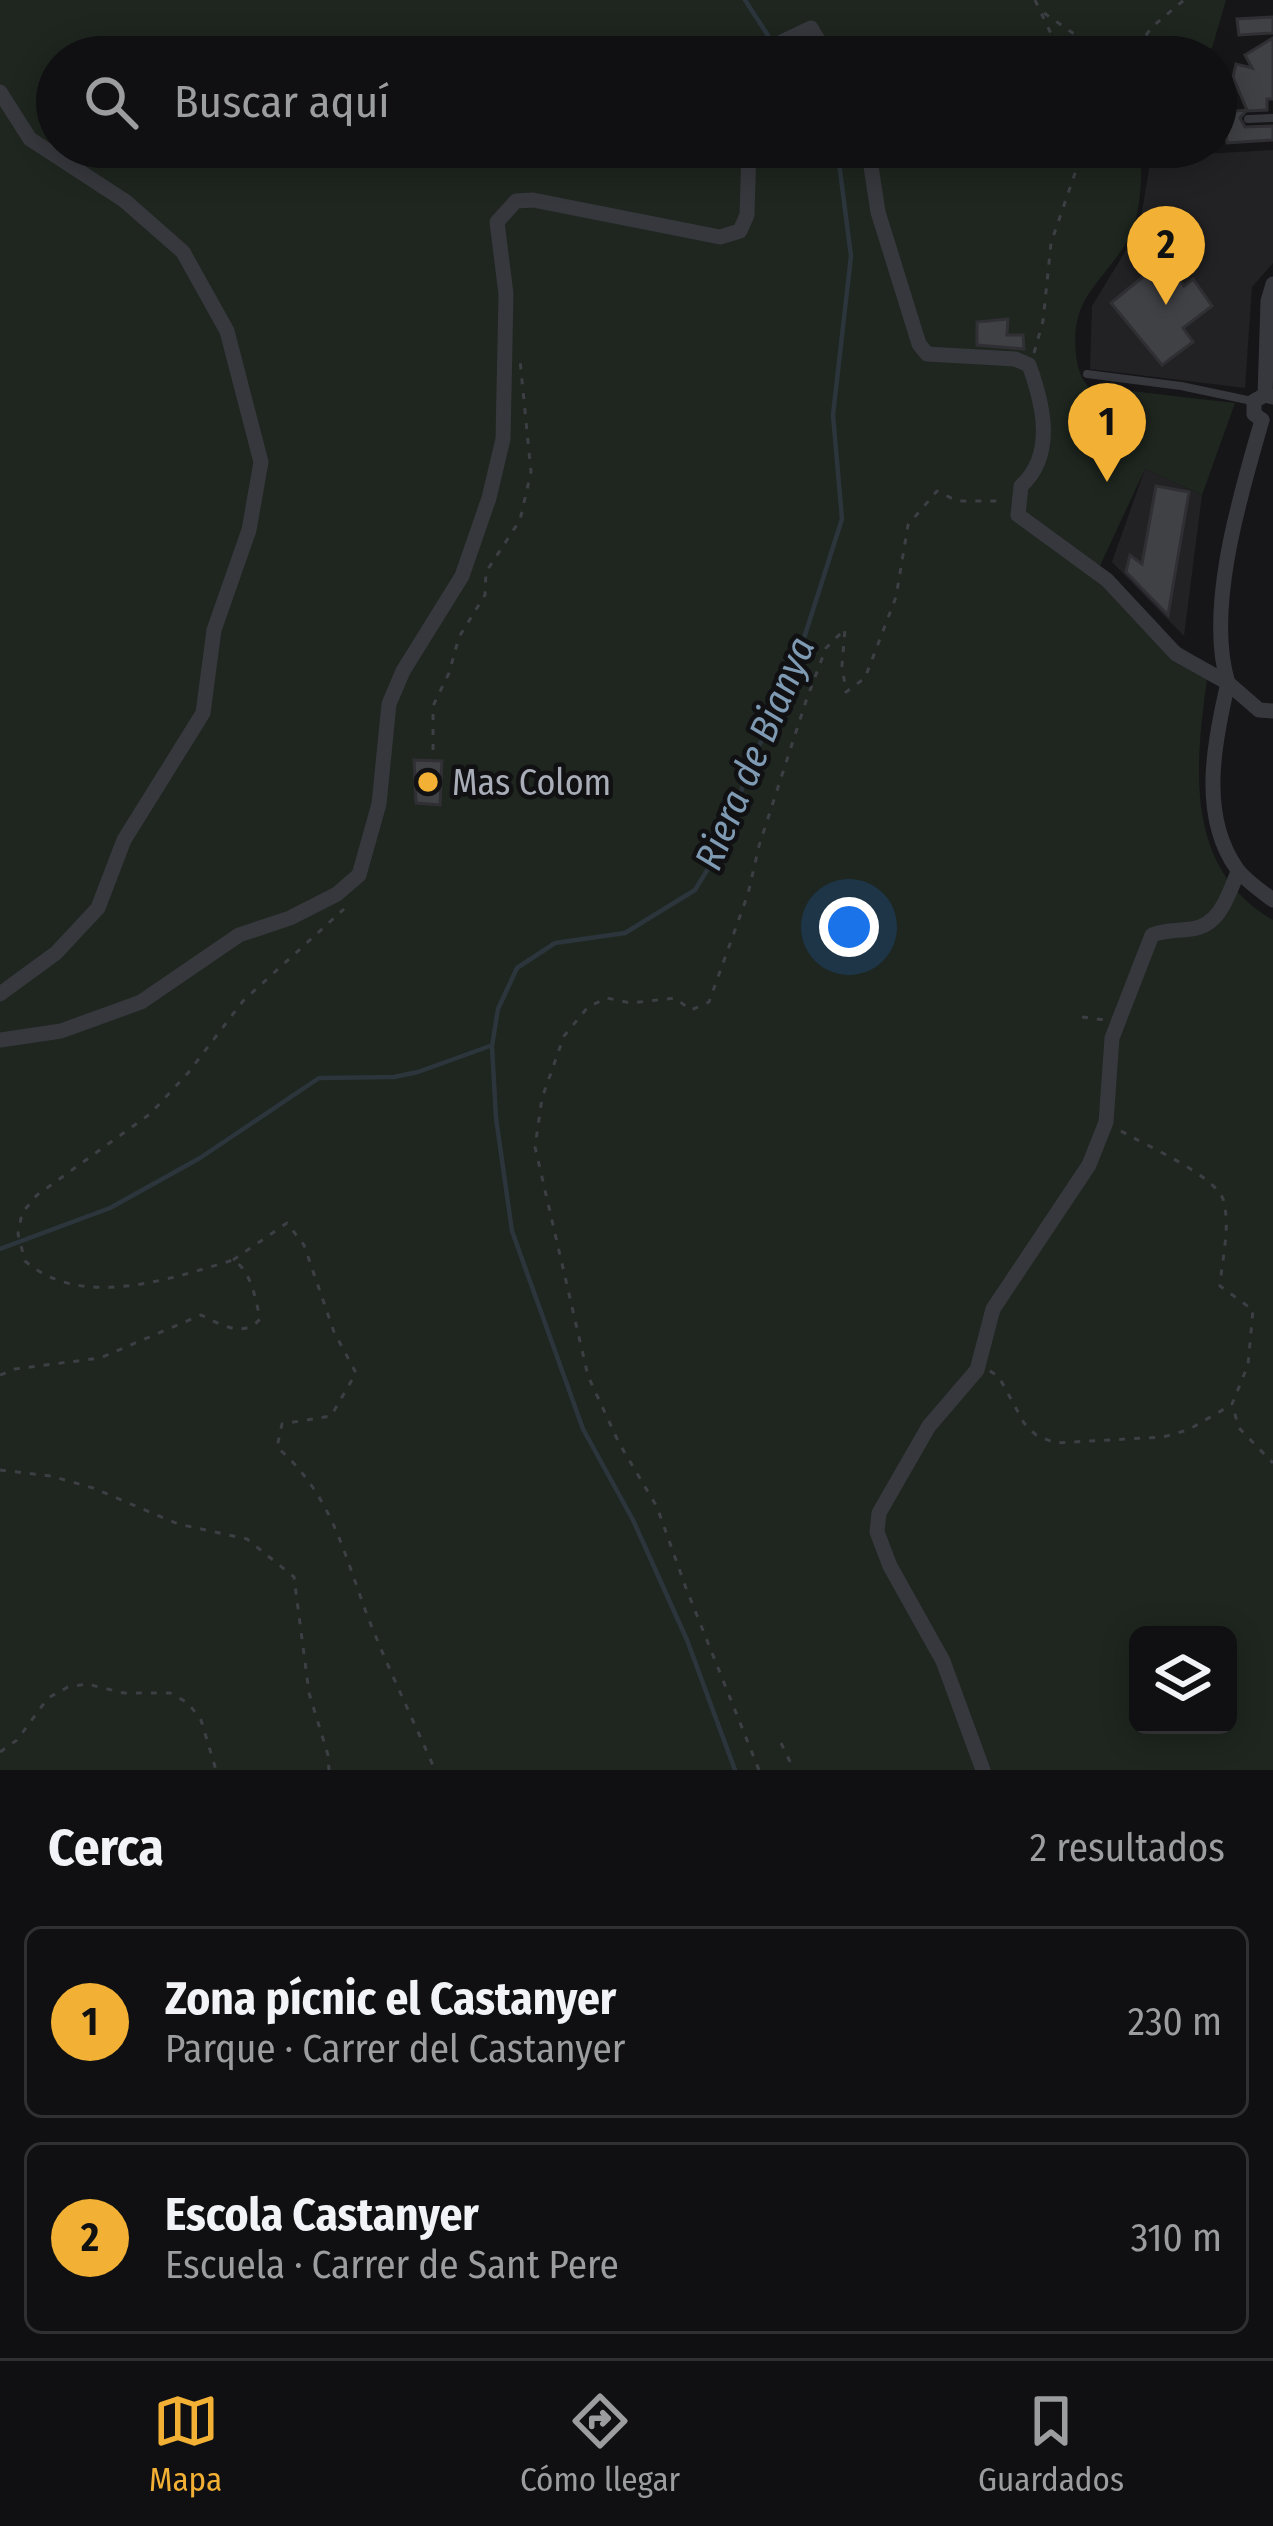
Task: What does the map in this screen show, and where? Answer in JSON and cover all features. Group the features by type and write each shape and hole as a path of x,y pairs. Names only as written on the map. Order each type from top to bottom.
{"street":[{"path":"789,36 811,28 816,36"},
{"path":"0,92 36,144"},
{"path":"0,994 56,953 98,908 124,840 203,713 214,630 249,530 261,463 227,331 183,252 125,202 73,168"},
{"path":"0,1040 61,1031 141,1002 238,935 337,894 359,875 379,804 389,704 403,671 462,575 489,498 503,439 506,294 497,222 516,201 532,200 720,237 740,231 747,214 748,168"},
{"path":"871,168 878,212 919,344 927,354 1015,359 1029,365 1045,450 1037,471 1021,486 1018,515 1107,580 1176,654 1228,683 1259,710 1273,712"},
{"path":"1273,284 1264,398 1252,410 1267,418 1232,529 1221,623 1221,659 1228,683 1212,782 1219,834 1238,872 1273,901"},
{"path":"983,1770 943,1660 890,1566 877,1532 879,1513 928,1426 977,1370 993,1309 1089,1165 1106,1122 1112,1038 1152,934 1198,929 1210,923 1222,910 1238,872"}],"lane":[{"path":"1248,119 1273,118"},
{"path":"1088,374 1264,398"}],"path":[{"path":"1035,0 1053,36"},
{"path":"1145,36 1184,0"},
{"path":"1044,13 1077,36"},
{"path":"1029,365 1043,321 1051,243 1077,168"},
{"path":"759,1770 657,1507 589,1376 535,1147 542,1098 564,1036 588,1007 608,998 631,1003 675,998 691,1010 709,1002 826,648 845,628 846,692 865,678 896,597 908,525 937,491 957,501 1016,500"},
{"path":"359,875 340,915 244,1001 149,1114 37,1195 22,1213 18,1234 25,1261 38,1273 78,1286 165,1282 233,1260 287,1223 304,1245 334,1332 356,1373 331,1416 282,1424 277,1447 304,1471 328,1511 435,1770"},
{"path":"1082,1017 1118,1021"},
{"path":"977,1370 987,1369 999,1377 1024,1423 1055,1443 1162,1437 1188,1430 1232,1404 1248,1365 1253,1310 1220,1286 1226,1226 1223,1201 1215,1184 1106,1122"},
{"path":"0,1375 100,1358 201,1315 229,1328 252,1328 260,1319 256,1300 242,1265 233,1260"},
{"path":"1232,1404 1239,1428 1273,1463"},
{"path":"0,1470 51,1476 94,1488 178,1524 247,1539 294,1577 309,1693 329,1770"},
{"path":"0,1752 17,1740 49,1698 68,1687 87,1684 124,1693 170,1693 188,1703 201,1720 216,1770"},
{"path":"781,1743 794,1770"}],"shaded area":[{"path":"0,0 1226,0 1216,36 36,36 36,168 1141,168 1136,219 1128,240 1090,292 1078,318 1076,354 1089,388 1084,412 1089,436 1105,388 1235,403 1202,495 1145,469 1099,568 1171,641 1209,665 1199,772 1208,840 1222,870 1243,897 1273,920 1273,1770 0,1770"},
{"path":"1273,150 1273,263 1252,287 1245,388 1090,369 1092,306 1139,229 1149,168 1237,168 1237,152"},
{"path":"1145,469 1202,495 1184,636 1112,562"}],"building":[{"path":"1273,17 1273,33 1239,35 1237,19"},
{"path":"1273,38 1273,99 1267,99 1267,110 1246,111 1240,118 1245,127 1273,126 1273,140 1237,142 1237,111 1247,110 1237,86 1237,64 1252,68 1245,55"},
{"path":"1150,271 1156,279 1175,273 1184,286 1193,279 1212,306 1183,328 1193,342 1162,365 1111,303"},
{"path":"1008,319 1007,335 1023,335 1024,349 977,345 977,322"},
{"path":"1156,486 1189,492 1168,615 1126,572 1130,555 1142,564"},
{"name":"Mas Colom","path":"414,760 442,761 440,805 416,803"}],"waterway":[{"name":"Riera de Bianya","path":"745,0 768,36"},
{"name":"Riera de Bianya","path":"735,1770 687,1640 633,1520 583,1429 512,1231 496,1118 492,1046 498,1009 517,968 555,943 625,933 695,890 725,841 752,757 782,707 842,519 833,415 851,256 840,168"},
{"path":"0,1249 110,1208 200,1158 319,1078 394,1077 490,1046"}],"place":[{"name":"Escola Castanyer","path":"1166,305"},
{"name":"Zona pícnic el Castanyer","path":"1107,482"},
{"name":"Mas Colom","path":"428,782"}]}
